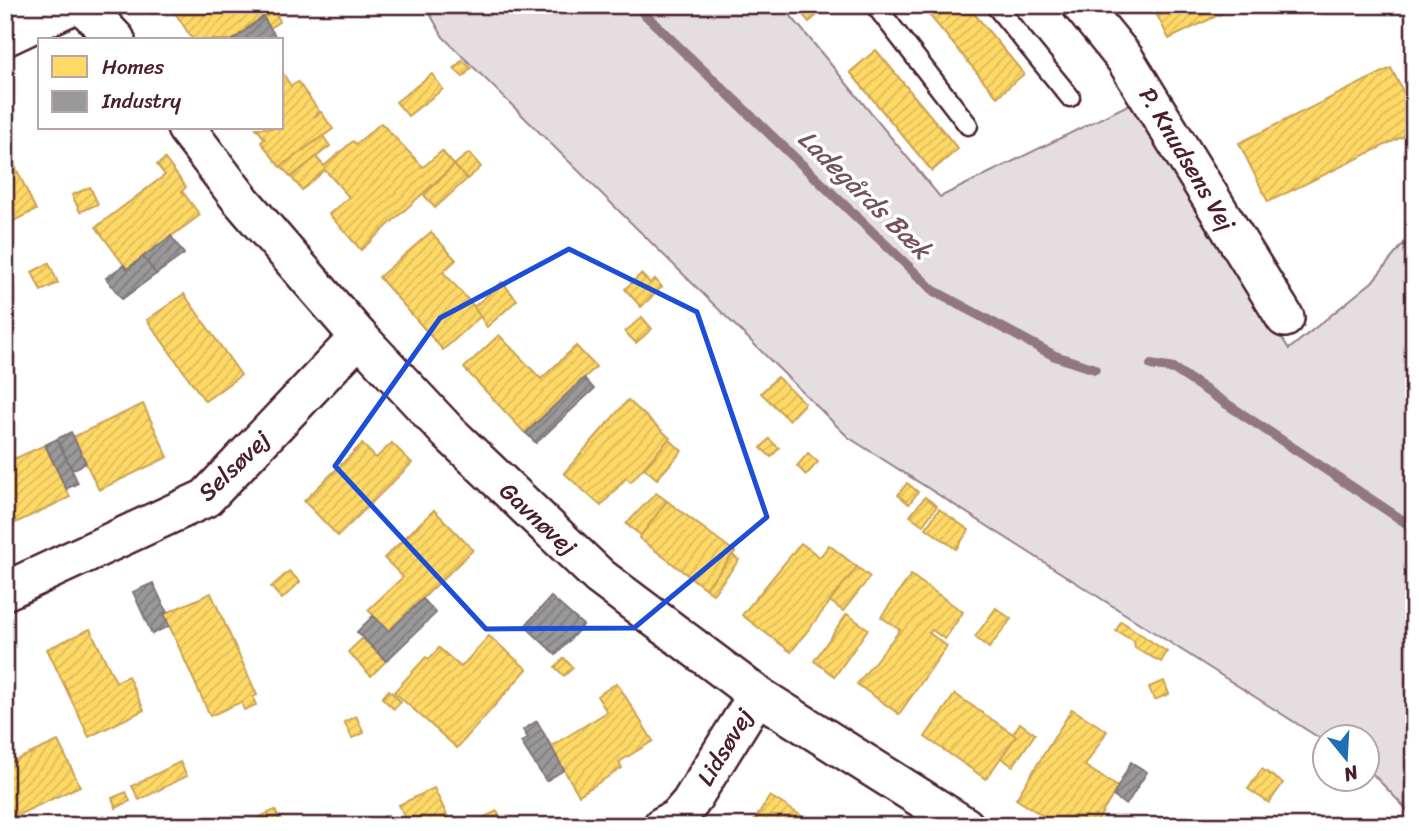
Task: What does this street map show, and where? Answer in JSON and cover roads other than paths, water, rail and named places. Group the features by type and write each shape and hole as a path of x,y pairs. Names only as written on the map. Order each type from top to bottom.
{"street":[{"path":"5,37 73,5"},
{"path":"83,5 114,38"},
{"name":"P. Knudsens Vej","path":"1081,5 1125,59 1285,318"},
{"name":"Gavnøvej","path":"188,130 240,200 359,337 449,433 600,577 757,695 965,826"},
{"name":"Selsøvej","path":"5,592 206,498 359,337"},
{"name":"Lidsøvej","path":"662,826 677,818 690,803 757,695"}],"lane":[{"path":"875,5 968,125"},
{"path":"995,5 1070,97"}],"waterway":[{"name":"Ladegårds Bæk","path":"635,5 934,291 1055,356 1095,369"},
{"name":"Ladegårds Bæk","path":"1151,365 1174,369 1414,528"}]}
